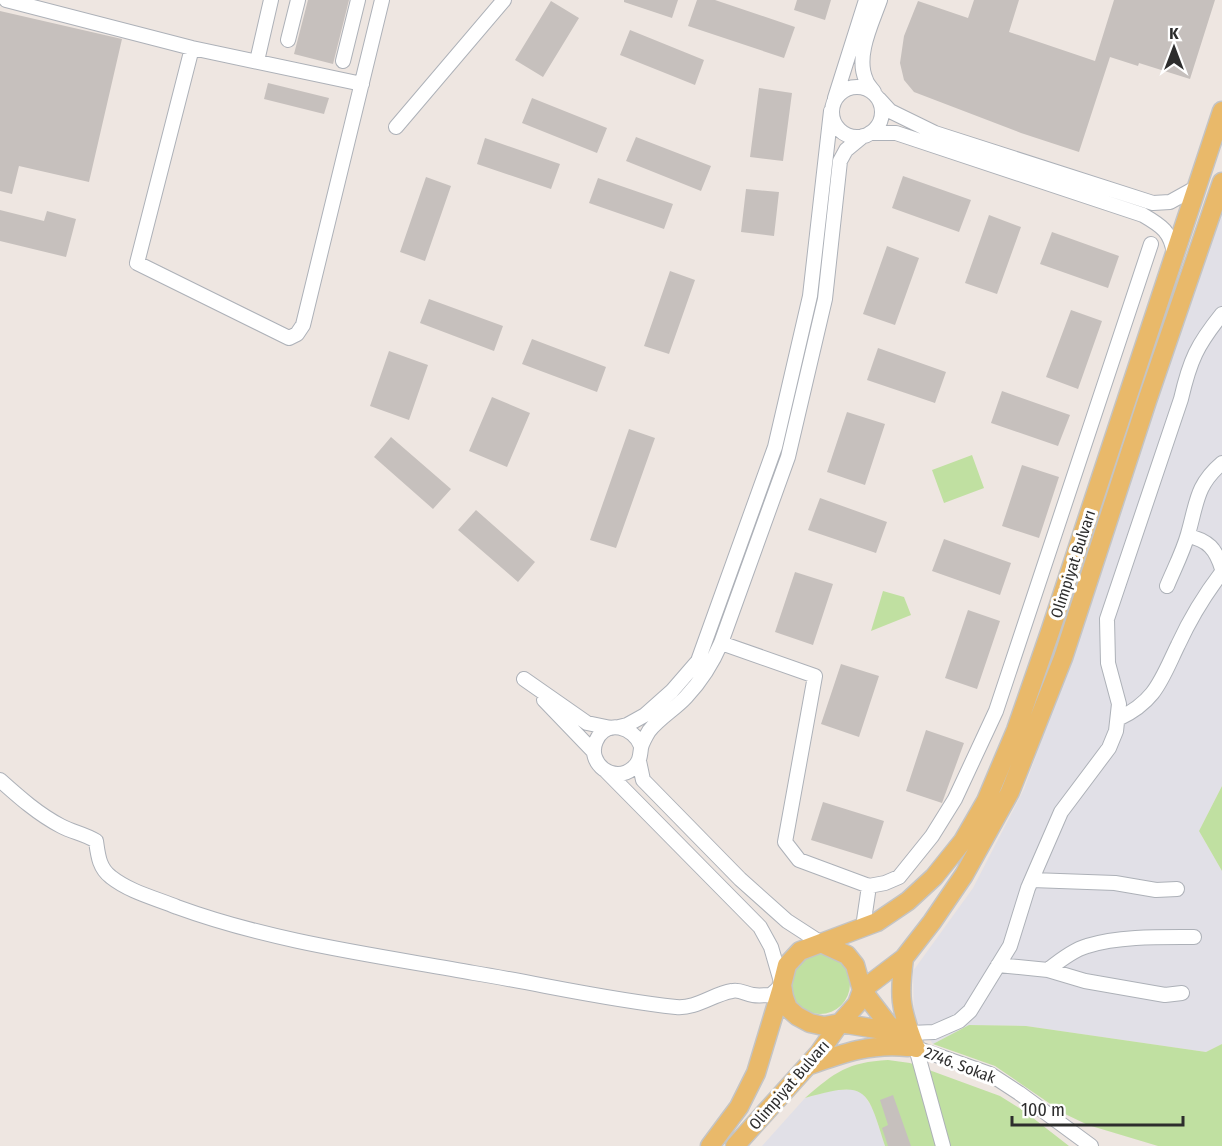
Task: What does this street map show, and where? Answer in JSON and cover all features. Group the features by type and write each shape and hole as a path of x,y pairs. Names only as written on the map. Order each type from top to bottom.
{"main road":[{"name":"Olimpiyat Bulvarı","path":"821,943 877,922 909,901 934,877 963,841 986,801 1016,730 1050,632 1222,111"},
{"name":"Olimpiyat Bulvarı","path":"862,990 904,958 932,922 964,875 1010,792 1062,658 1146,401 1222,182"},
{"path":"821,943 847,955 855,966 862,990 888,1024 913,1041 869,1026 840,1023 824,1026 810,1023 797,1016 788,1008 784,997 782,985 787,965 800,951 821,943"},
{"path":"904,958 900,991 903,1016 913,1041"},
{"name":"Olimpiyat Bulvarı","path":"710,1146 739,1107 756,1073 782,985"},
{"path":"840,1023 857,1004 862,990"},
{"name":"Olimpiyat Bulvarı","path":"735,1146 808,1066 840,1023"},
{"path":"808,1066 839,1054 874,1046 913,1041"}],"street":[{"path":"288,40 298,0"},
{"path":"342,61 358,0"},
{"path":"192,48 137,263 289,338 297,334 303,326 382,0"},
{"path":"396,127 504,0"},
{"path":"0,780 33,809 62,827 96,841 100,866 109,876 125,887 208,918 250,930 357,953 476,973 558,990 679,1008 702,1003 739,990 751,995 771,995 782,985 771,947 760,927 606,771 596,760 594,752 598,737 615,727 645,715 672,691 698,661 776,447 810,296 833,105 866,0"},
{"path":"821,943 787,921 740,879 643,780 639,761 641,746 650,730 686,697 710,668 721,644 788,457 825,299 840,161 846,150 876,129 882,114 877,97 865,79 863,62 866,42 880,0"},
{"path":"11,1 192,48 362,84"},
{"path":"257,61 270,4 295,16"},
{"path":"354,16 376,22"},
{"path":"348,39 371,45"},
{"path":"1174,257 1172,242 1161,225 1143,215 896,134 855,137 841,131 832,118 833,105 846,88 854,86 869,89 890,111 935,133 1153,203 1170,202 1197,187"},
{"path":"721,644 815,676 785,842 799,860 869,886 899,877 932,836 955,799 996,711 1151,244"},
{"path":"943,1146 913,1041 959,1021 970,1011 1010,946 1032,880 1061,812 1109,748 1118,719 1119,704 1108,663 1107,619 1181,399 1189,364 1205,335 1222,314"},
{"path":"1167,586 1188,536 1198,494 1211,472 1222,463"},
{"path":"1118,719 1136,711 1156,690 1179,643 1222,570 1212,547 1201,538 1188,536"},
{"path":"594,752 524,678 587,723 615,727 633,733 641,746"},
{"path":"606,771 621,774 634,767 639,761"},
{"path":"1032,880 1115,883 1156,890 1177,889"},
{"path":"863,927 869,886"},
{"path":"1048,970 1086,946 1111,941 1194,937"},
{"path":"998,965 1048,970 1084,981 1165,995 1182,993"},
{"name":"2746. Sokak","path":"913,1041 990,1074 1091,1146"}],"shaded area":[{"path":"1222,207 1222,786 1199,831 1222,871 1222,1044 1206,1052 1026,1026 969,1025 933,1044 914,1017 913,971 973,888 1024,789 1072,655"},
{"path":"850,1089 862,1092 873,1109 885,1146 762,1146 805,1098 830,1091"}],"green space":[{"path":"972,455 984,488 944,503 932,470"},
{"path":"883,591 904,597 911,615 871,631"},
{"path":"1222,786 1222,871 1199,831"},
{"path":"820,954 841,963 850,984 841,1005 820,1014 799,1005 790,984 799,963"},
{"path":"969,1025 1026,1026 1206,1052 1222,1044 1222,1146 1158,1146 1088,1125 1065,1114 995,1066 933,1044"},
{"path":"888,1060 910,1063 1000,1096 1024,1111 1069,1146 885,1146 874,1112 862,1094 853,1090 841,1090 805,1098 825,1081 843,1070 862,1063"}],"building":[{"path":"308,0 349,0 333,64 294,54"},
{"path":"624,0 678,0 672,18 624,2"},
{"path":"697,0 715,0 795,27 784,58 688,26"},
{"path":"797,0 831,0 825,20 794,10"},
{"path":"974,0 1019,0 1009,32 1095,61 1114,0 1215,0 1190,79 1139,63 1138,66 1110,57 1079,152 1021,133 914,92 904,80 900,63 904,36 918,1 968,18"},
{"path":"551,1 579,18 543,77 515,60"},
{"path":"0,11 122,39 89,182 19,166 12,194 0,191"},
{"path":"630,30 704,60 695,85 620,55"},
{"path":"268,83 329,98 324,114 264,99"},
{"path":"759,88 792,93 783,161 750,157"},
{"path":"532,98 607,128 597,153 522,123"},
{"path":"636,137 711,166 701,191 626,161"},
{"path":"485,138 560,164 551,189 477,164"},
{"path":"903,176 971,200 959,232 892,208"},
{"path":"426,177 451,186 425,261 400,252"},
{"path":"598,178 673,204 664,229 589,203"},
{"path":"746,189 779,192 774,236 741,232"},
{"path":"0,210 44,221 47,211 76,219 66,257 0,241"},
{"path":"989,215 1021,227 997,294 965,283"},
{"path":"1052,232 1119,256 1108,288 1040,264"},
{"path":"887,246 919,258 895,325 863,314"},
{"path":"670,271 695,280 669,354 644,346"},
{"path":"429,299 503,326 494,351 420,323"},
{"path":"1071,310 1102,321 1078,389 1046,377"},
{"path":"532,339 606,367 597,392 522,364"},
{"path":"878,348 946,372 935,403 867,380"},
{"path":"389,351 428,365 409,420 370,406"},
{"path":"1002,391 1070,415 1058,446 991,423"},
{"path":"492,397 530,413 507,467 469,451"},
{"path":"847,412 885,424 865,485 827,472"},
{"path":"629,429 655,438 616,548 590,540"},
{"path":"391,437 451,489 433,509 374,457"},
{"path":"1022,465 1059,477 1039,538 1002,526"},
{"path":"820,498 887,522 876,553 808,530"},
{"path":"476,510 535,562 518,582 458,530"},
{"path":"944,539 1011,563 1000,595 932,571"},
{"path":"795,572 833,584 813,645 775,632"},
{"path":"968,610 1000,621 977,689 945,678"},
{"path":"841,664 879,676 859,737 821,724"},
{"path":"926,730 964,743 942,803 906,791"},
{"path":"823,802 884,821 872,859 811,840"},
{"path":"893,1095 911,1146 888,1146 882,1128 888,1125 880,1100"}]}
